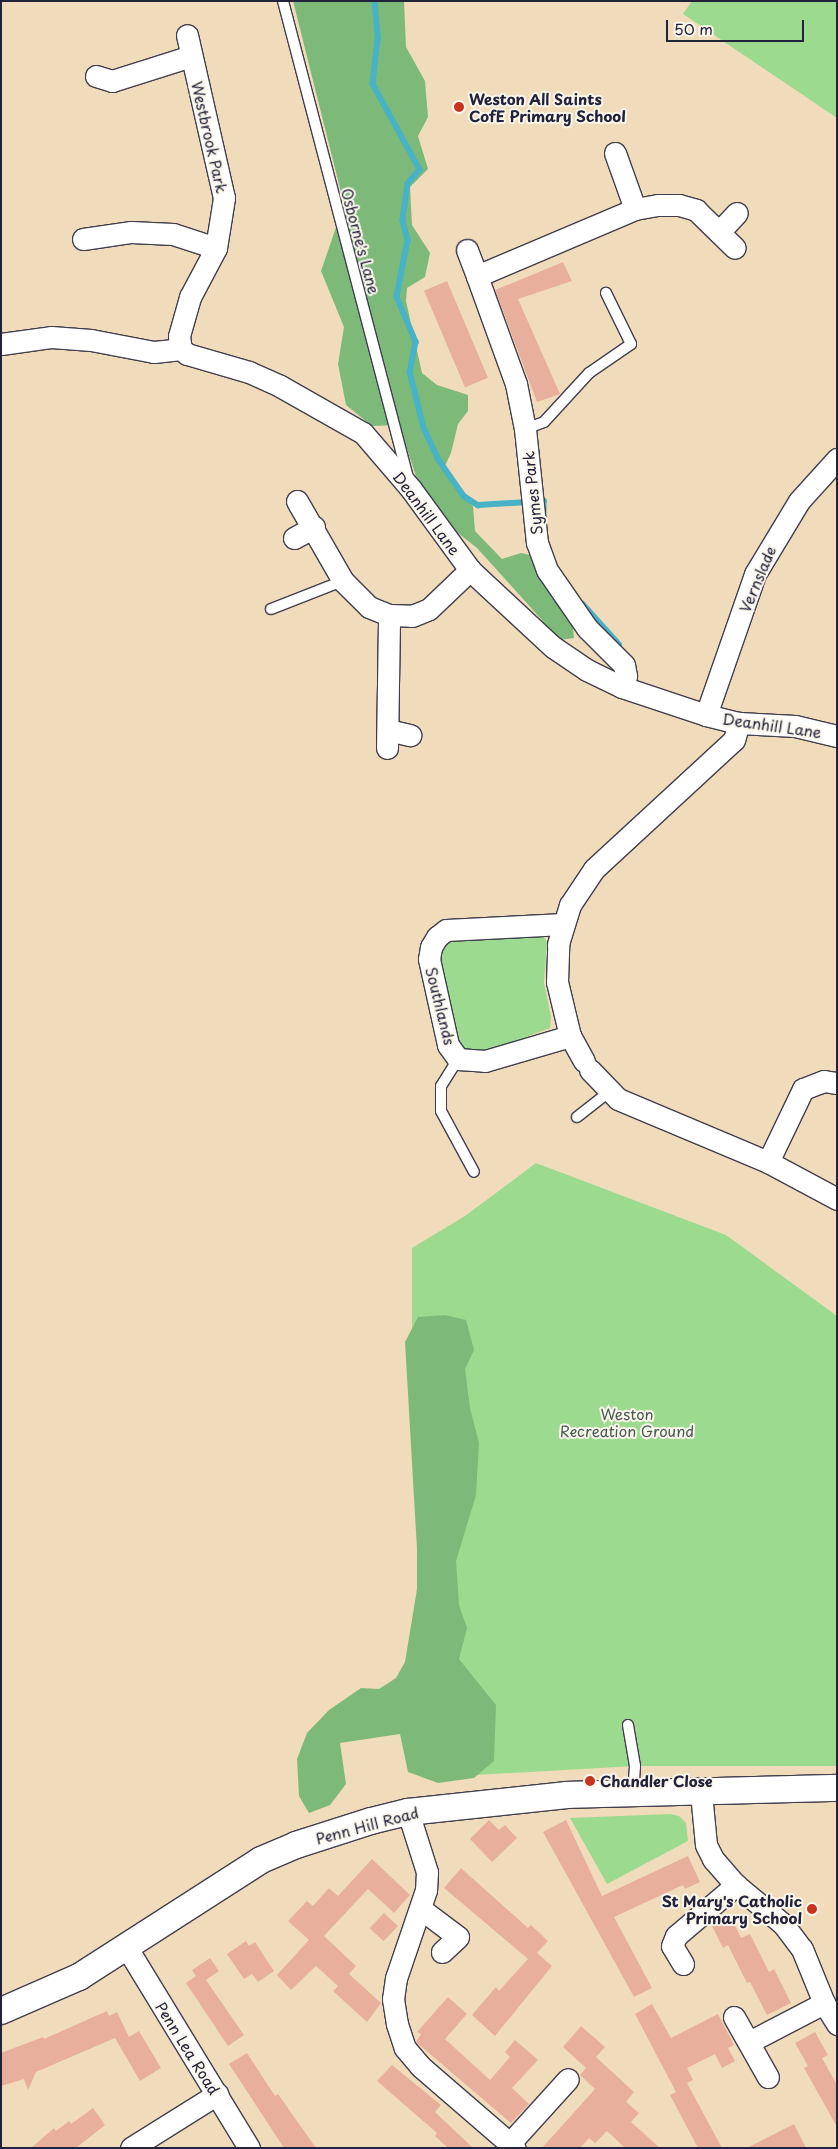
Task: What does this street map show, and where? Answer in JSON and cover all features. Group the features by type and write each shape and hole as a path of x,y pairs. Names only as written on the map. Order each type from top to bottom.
{"street":[{"name":"Westbrook Park","path":"106,85 189,46 224,198 216,248 190,297 179,336 181,349"},
{"path":"615,154 636,208"},
{"path":"477,276 636,208 679,205 696,210 735,248"},
{"path":"719,232 737,213"},
{"path":"83,239 131,232 173,234 216,248"},
{"name":"Symes Park","path":"467,250 516,384 525,429 537,543 546,570 587,628 624,665 626,676 622,687"},
{"name":"Deanhill Lane","path":"1,344 51,337 91,340 154,352 181,349 187,354 249,372 280,386 363,433 411,489 470,570 552,646 586,670 622,687 706,715 739,723 795,726 837,736"},
{"name":"Vernslade","path":"706,715 755,574 799,501 837,459"},
{"path":"297,501 314,527 343,581 369,607 389,615 412,616 429,609 470,570"},
{"path":"294,538 314,527"},
{"path":"389,615 388,739 410,735"},
{"path":"739,723 734,740 594,869 573,899 563,924 558,944 557,982 570,1036 587,1065 609,1092 656,1116 768,1162 837,1199"},
{"name":"Southlands","path":"563,924 446,930 436,937 430,947 429,959 448,1045 458,1059 485,1061 570,1036"},
{"path":"768,1162 803,1089 824,1081 837,1084"},
{"name":"Penn Hill Road","path":"1,2012 79,1977 262,1860 331,1832 408,1812 548,1796 837,1788"},
{"path":"701,1793 706,1845 736,1885 783,1924 802,1949 824,2003 837,2024"},
{"path":"408,1812 427,1872 421,1909 396,1978 393,1999 405,2048 420,2066 513,2146 568,2079"},
{"path":"683,1964 672,1946 676,1936 736,1885"},
{"path":"421,1909 458,1937 442,1952"},
{"name":"Penn Lea Road","path":"127,1948 249,2148"},
{"path":"749,2042 824,2003"},
{"path":"734,2017 768,2077"},
{"path":"131,2148 217,2094"}],"lane":[{"name":"Osborne's Lane","path":"283,1 411,489"},
{"path":"525,429 544,422 589,373 631,344 606,294"},
{"path":"271,609 343,581"},
{"path":"458,1059 441,1086 440,1111 474,1172"},
{"path":"577,1117 609,1092"},
{"path":"628,1726 635,1766 632,1793"}],"green space":[{"path":"293,1 404,1 406,47 425,81 428,117 418,136 428,169 410,187 412,225 430,253 425,277 407,288 406,301 422,373 437,385 468,395 468,411 458,424 451,453 443,470 473,506 475,531 502,559 521,553 535,556 572,619 574,638 560,640 477,548 454,530 416,476 399,425 372,426 346,405 338,364 344,327 321,271 344,204"},
{"path":"692,1 837,1 837,118 683,14"},
{"path":"543,936 547,942 544,983 551,1017 550,1028 479,1054 463,1049 459,1043 439,961 440,950 446,942 454,939"},
{"name":"Weston Recreation Ground","path":"536,1163 726,1235 837,1316 837,1766 635,1766 423,1778 427,1578 412,1334 412,1248 465,1216"},
{"path":"445,1315 466,1320 474,1350 465,1369 470,1408 479,1443 476,1495 456,1561 459,1605 467,1628 459,1659 496,1705 494,1761 474,1778 438,1783 408,1772 400,1734 340,1743 346,1784 330,1805 309,1813 299,1796 297,1759 307,1733 329,1710 361,1688 379,1689 396,1678 405,1662 417,1589 417,1549 405,1342 418,1317"},
{"path":"670,1814 679,1816 686,1823 688,1841 607,1884 570,1818"}],"building":[{"path":"563,262 572,281 518,299 560,394 537,402 495,290"},
{"path":"447,281 488,378 465,387 424,291"},
{"path":"489,1820 499,1830 505,1825 517,1838 492,1862 470,1839"},
{"path":"566,1820 602,1896 688,1856 700,1882 685,1889 683,1885 614,1917 652,1988 634,1997 543,1832"},
{"path":"372,1859 410,1895 394,1913 368,1889 324,1936 356,1966 349,1974 381,2003 367,2022 333,1991 338,1986 316,1966 291,1990 277,1975 309,1940 288,1921 307,1901 313,1906 329,1888 338,1896"},
{"path":"461,1868 528,1928 531,1925 548,1941 537,1953 552,1966 495,2036 472,2015 496,1987 499,1991 528,1959 444,1888"},
{"path":"384,1913 398,1926 384,1941 370,1928"},
{"path":"730,1915 741,1938 750,1934 769,1972 774,1969 791,2003 767,2015 750,1982 747,1983 728,1945 723,1948 711,1924"},
{"path":"246,1941 249,1946 255,1942 274,1971 258,1982 252,1974 244,1979 227,1954"},
{"path":"210,1958 219,1971 206,1980 244,2035 228,2046 186,1983 196,1976 192,1970"},
{"path":"448,1997 467,2014 445,2039 490,2080 510,2057 505,2052 515,2040 538,2060 512,2088 529,2104 511,2123 416,2042 421,2034 417,2032"},
{"path":"652,2004 671,2038 718,2014 734,2045 728,2048 735,2061 722,2068 715,2054 687,2068 693,2080 687,2083 722,2148 698,2148 670,2095 676,2092 635,2014"},
{"path":"107,2011 109,2016 117,2012 129,2037 139,2031 161,2068 140,2081 115,2038 36,2072 28,2090 24,2079 1,2086 1,2053 43,2037 44,2039"},
{"path":"581,2026 605,2047 596,2057 634,2092 626,2102 639,2113 631,2122 660,2148 625,2148 607,2131 595,2143 589,2138 580,2148 542,2148 595,2089 580,2075 586,2068 563,2047"},
{"path":"815,2032 828,2055 822,2058 837,2085 837,2127 804,2068 808,2066 795,2043"},
{"path":"247,2053 275,2096 278,2094 316,2148 284,2148 229,2064"},
{"path":"392,2065 441,2105 435,2112 473,2148 448,2148 435,2136 437,2133 377,2081"},
{"path":"93,2108 105,2125 76,2148 31,2148 54,2128 56,2131 69,2121 71,2124"},
{"path":"794,2124 806,2148 747,2148"}],"waterway":[{"path":"375,1 378,39 373,84 420,170 408,184 403,221 408,240 397,297 416,342 410,372 424,428 439,460 464,496 478,505 528,502"},
{"path":"537,502 544,501 544,516"},
{"path":"583,604 619,644"}],"place":[{"name":"Weston All Saints CofE Primary School","path":"459,107"},
{"name":"Chandler Close","path":"590,1781"},
{"name":"St Mary's Catholic Primary School","path":"812,1909"}]}
